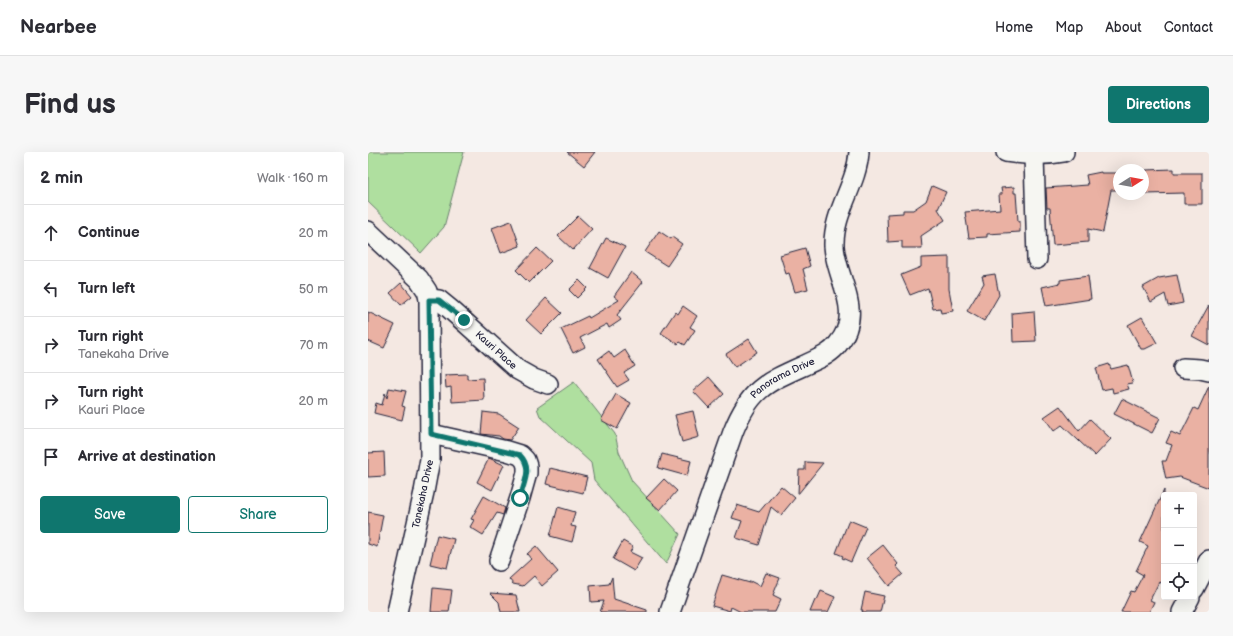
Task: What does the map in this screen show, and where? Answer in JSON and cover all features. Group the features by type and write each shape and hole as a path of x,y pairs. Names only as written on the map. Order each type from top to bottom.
{"street":[{"name":"Panorama Drive","path":"670,612 733,432 745,406 751,397 769,382 822,357 832,350 844,336 848,326 850,307 836,258 834,245 839,215 854,177 859,152"},
{"path":"1006,152 1034,156 1064,152"},
{"path":"1034,156 1037,259"},
{"name":"Tanekaha Drive","path":"368,230 419,279 427,291 429,300 430,459 397,612"},
{"name":"Kauri Place","path":"429,300 439,300 450,308 518,370 534,379 548,384"},
{"path":"1183,368 1209,371"},
{"path":"431,434 507,451 520,455 524,460 527,466 527,473 499,561"},
{"path":"1197,584 1209,560"},
{"path":"1182,612 1188,600"}],"green space":[{"path":"368,152 464,152 444,227 421,253 368,202"},
{"path":"574,382 615,434 619,452 632,481 680,534 666,564 594,480 591,463 540,416 537,408"}],"building":[{"path":"567,152 595,152 584,166"},
{"path":"1174,169 1174,173 1202,173 1202,204 1184,204 1184,193 1149,194 1149,170"},
{"path":"1101,172 1113,173 1113,190 1111,190 1103,232 1088,229 1088,242 1053,245 1050,208 1047,208 1046,188 1088,185 1086,175"},
{"path":"932,186 946,192 938,209 945,220 921,236 922,248 902,248 902,241 888,242 887,214 903,213 903,210 913,210 926,201"},
{"path":"1014,187 1014,193 1016,193 1018,221 1020,221 1020,232 987,234 987,237 969,238 965,212 1000,209 999,194 1002,194 1001,188"},
{"path":"578,216 592,229 573,250 558,236"},
{"path":"511,221 520,246 501,253 492,228"},
{"path":"659,231 682,244 667,266 645,252"},
{"path":"606,238 625,247 608,278 590,268"},
{"path":"537,248 551,261 529,283 516,270"},
{"path":"805,248 810,266 803,269 808,289 795,292 789,273 786,274 780,255"},
{"path":"949,257 949,289 953,311 941,313 940,308 933,309 928,288 910,295 901,275 921,267 921,258"},
{"path":"631,272 643,282 617,315 621,320 609,328 607,324 580,338 585,347 573,353 561,329 588,316 589,318 619,300 614,296"},
{"path":"995,274 999,295 984,321 967,311 984,283 982,276"},
{"path":"1177,275 1183,303 1168,306 1165,294 1151,302 1143,287 1159,278"},
{"path":"1088,276 1091,299 1046,306 1042,287 1060,283 1060,280"},
{"path":"579,280 587,288 577,298 569,290"},
{"path":"401,283 412,296 401,305 390,293"},
{"path":"546,298 562,313 541,334 526,320"},
{"path":"1209,305 1209,345 1192,336"},
{"path":"683,306 697,316 690,327 695,330 685,345 680,342 678,344 661,333 675,312 678,314"},
{"path":"1034,311 1036,341 1013,342 1012,313"},
{"path":"368,312 395,325 384,348 368,341"},
{"path":"1142,317 1157,343 1145,349 1141,349 1128,325"},
{"path":"749,339 757,352 735,367 726,354"},
{"path":"625,350 635,366 624,373 629,380 617,387 598,359 609,351 614,358"},
{"path":"1109,364 1111,369 1128,365 1133,383 1127,384 1129,389 1113,393 1112,388 1102,390 1096,368"},
{"path":"467,374 467,379 483,378 484,400 452,402 451,387 446,388 445,375"},
{"path":"709,377 724,394 709,408 693,391"},
{"path":"1209,386 1209,488 1180,477 1166,479 1162,461 1166,461 1172,445 1166,443 1171,432 1180,436 1194,408 1198,410"},
{"path":"389,388 406,391 402,406 405,407 402,420 374,413 376,403 382,405 385,393 387,398"},
{"path":"616,394 631,403 617,429 601,420"},
{"path":"1122,399 1160,418 1152,433 1114,414"},
{"path":"1060,406 1079,431 1090,419 1111,439 1095,456 1062,425 1054,431 1044,417"},
{"path":"693,411 699,437 682,442 675,415"},
{"path":"483,412 499,414 519,427 510,440 503,439 499,436 481,434"},
{"path":"384,452 385,476 368,477 368,453"},
{"path":"662,454 691,461 687,476 658,468"},
{"path":"489,458 504,465 492,490 477,482"},
{"path":"805,462 823,463 798,494 799,470 805,470"},
{"path":"550,468 587,477 583,493 546,484"},
{"path":"664,479 677,491 660,510 646,498"},
{"path":"781,486 795,498 781,515 771,507 759,545 736,538 742,521 732,518 737,505 759,512"},
{"path":"484,496 505,508 503,515 497,513 483,535 470,527 474,520 471,519"},
{"path":"1161,496 1161,583 1159,582 1150,600 1154,602 1149,612 1121,612 1131,591 1134,592 1143,575 1136,571 1148,546 1140,542"},
{"path":"558,507 575,512 571,526 576,527 572,542 550,536"},
{"path":"368,512 383,515 377,547 368,544"},
{"path":"849,520 866,527 851,562 842,558 843,556 836,553"},
{"path":"437,535 454,539 447,568 430,564"},
{"path":"623,541 633,547 630,552 642,558 634,571 613,559"},
{"path":"883,545 898,564 896,566 903,574 889,586 867,558"},
{"path":"536,546 558,572 542,586 534,576 523,586 513,584 509,579 531,559 527,554"},
{"path":"766,573 780,578 773,595 781,599 775,612 741,612 731,607 730,611 712,606 722,575 750,583 750,581 760,586"},
{"path":"612,577 614,599 647,610 647,612 600,612 604,601 591,602 590,586 609,584"},
{"path":"433,588 452,590 449,612 431,612"},
{"path":"821,591 835,597 828,612 810,612 815,600 817,600"},
{"path":"865,592 884,596 880,612 862,612 863,610 861,610"},
{"path":"490,593 516,595 520,612 501,612 499,602"}],"route":[{"path":"464,320 439,300 429,300 431,434 520,455 527,466 527,473 520,498"}]}
